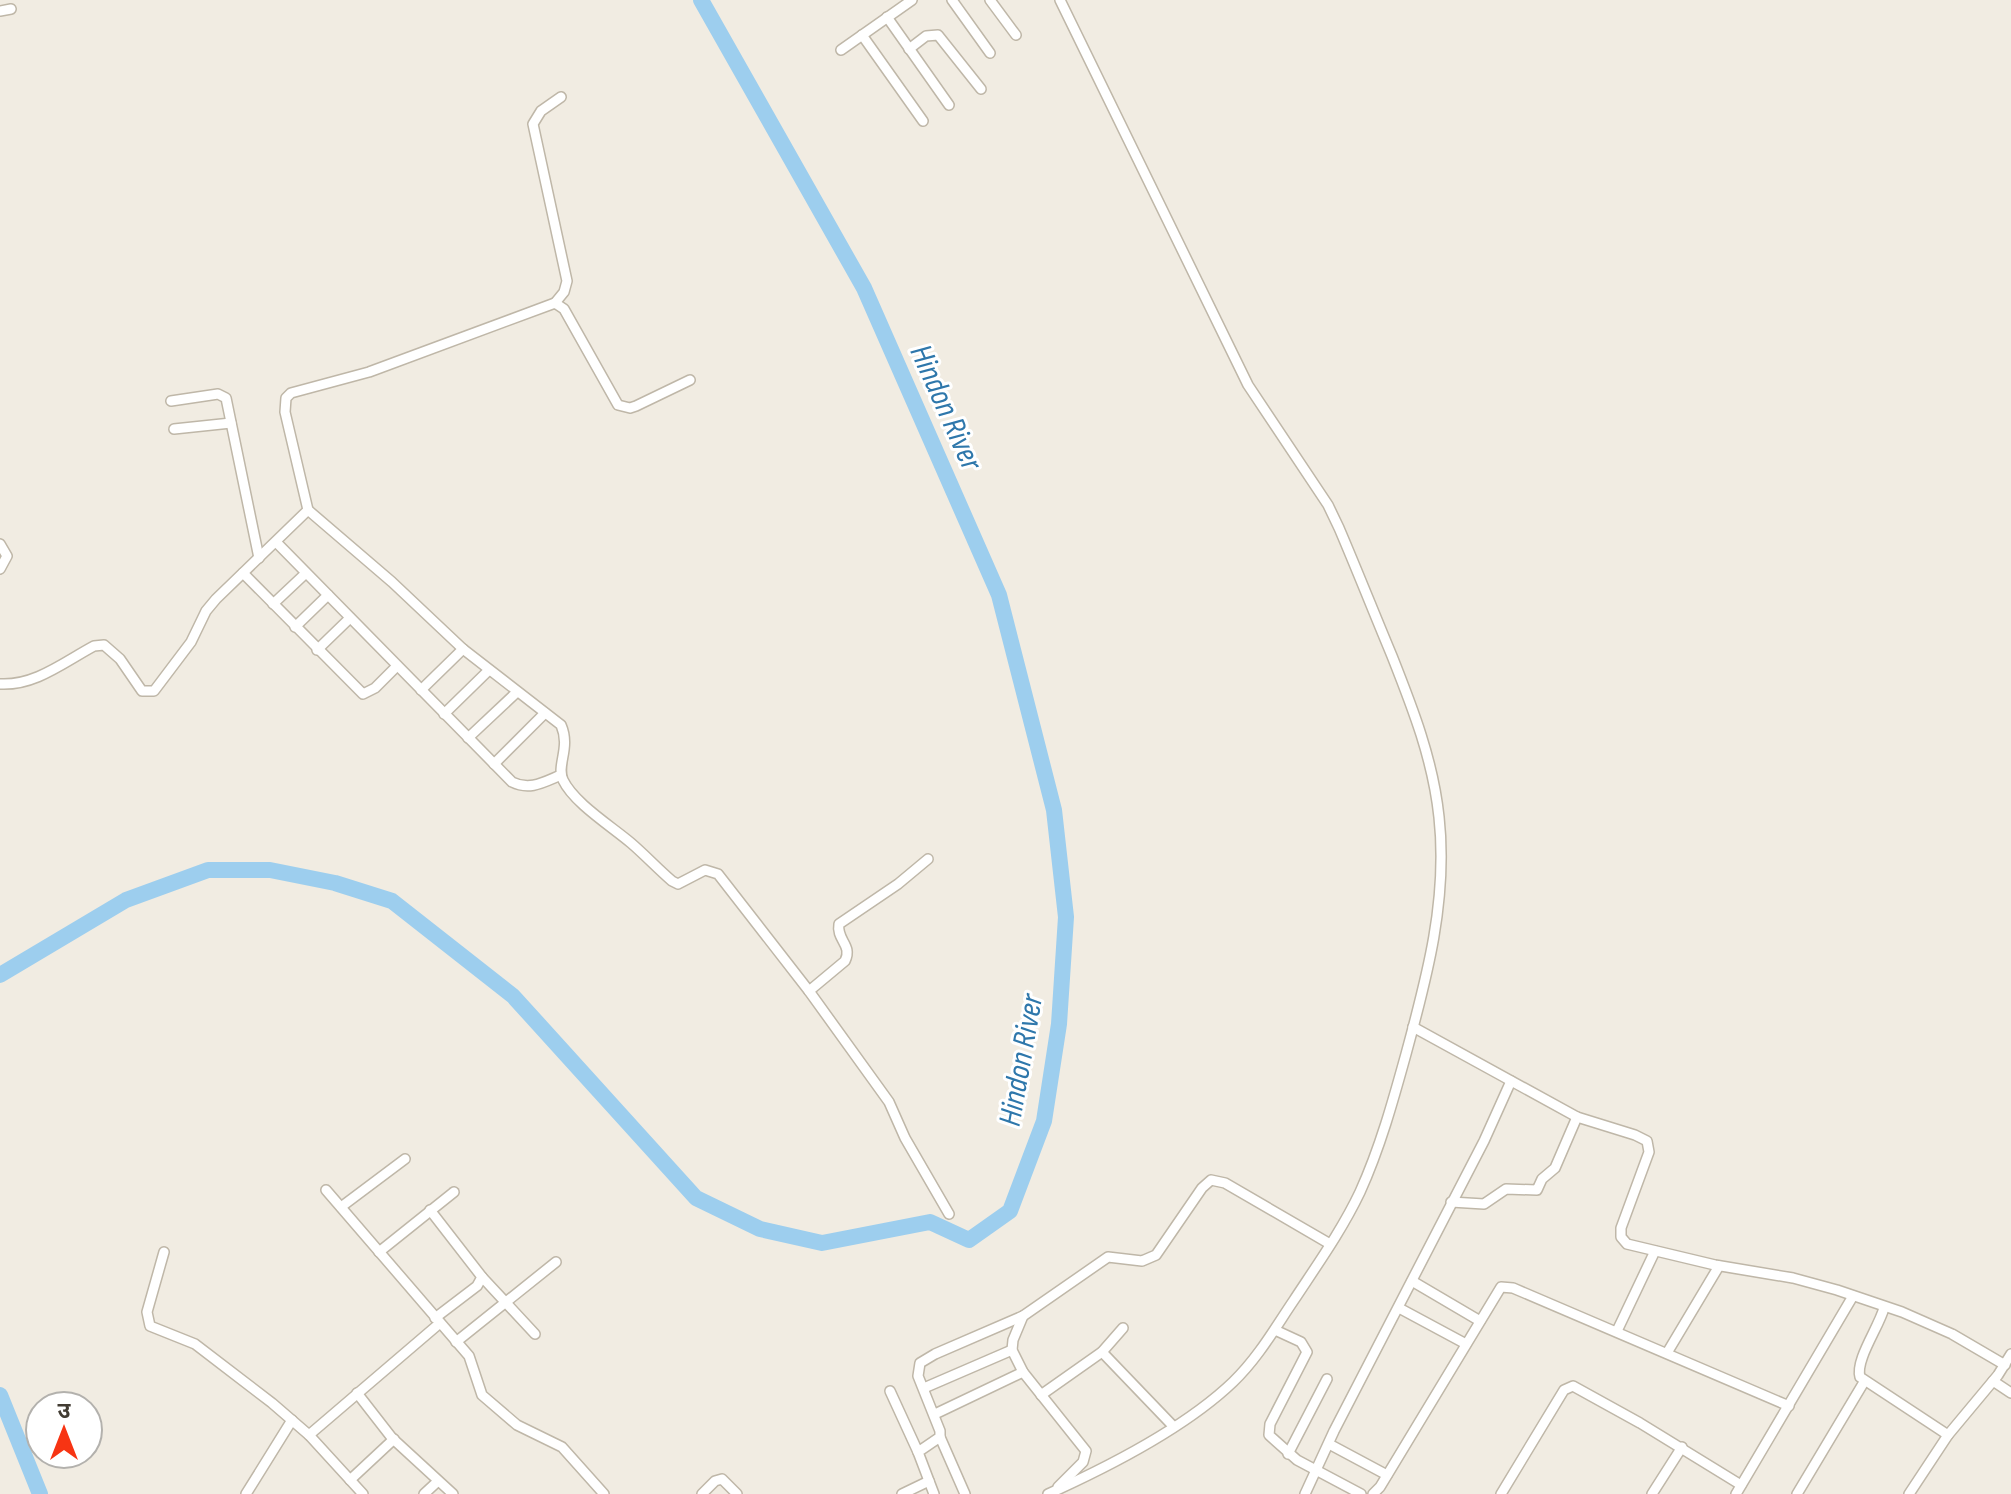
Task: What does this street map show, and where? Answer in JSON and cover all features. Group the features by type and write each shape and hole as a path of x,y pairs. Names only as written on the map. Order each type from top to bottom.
{"street":[{"path":"841,50 912,0"},
{"path":"952,0 990,53"},
{"path":"990,0 1016,35"},
{"path":"1051,1493 1100,1469 1173,1426 1232,1383 1265,1345 1330,1244 1366,1177 1386,1125 1413,1027 1435,929 1443,871 1439,815 1422,733 1328,505 1248,385 1060,0"},
{"path":"0,11 11,9"},
{"path":"887,17 949,105"},
{"path":"862,35 923,121"},
{"path":"909,49 926,36 938,35 981,89"},
{"path":"561,97 541,111 533,124 567,281 564,292 555,303 410,358 288,395 285,412 308,510 392,582 463,649 561,725 566,742 561,775 585,806 672,881 678,884 705,870 718,874 809,991 889,1102 905,1138 949,1214"},
{"path":"555,303 564,309 618,405 636,406 690,380"},
{"path":"171,401 224,395 259,558"},
{"path":"174,429 231,423"},
{"path":"0,684 31,680 94,646 104,645 120,659 142,691 154,691 191,642 206,611 308,510"},
{"path":"276,542 512,782 536,786 561,775"},
{"path":"0,544 7,556 0,569"},
{"path":"243,573 363,694 375,688 397,666"},
{"path":"273,604 306,573"},
{"path":"295,627 328,595"},
{"path":"317,650 350,618"},
{"path":"421,690 463,649"},
{"path":"444,714 489,670"},
{"path":"468,738 517,692"},
{"path":"494,764 545,713"},
{"path":"809,991 848,956 839,924 898,884 928,859"},
{"path":"1413,1027 1577,1117 1647,1141 1649,1152 1621,1228 1621,1237 1627,1244 1719,1266 1793,1278 1853,1296 1902,1312 1952,1334 2005,1365"},
{"path":"1305,1494 1484,1141 1511,1081"},
{"path":"1451,1202 1484,1204 1506,1189 1537,1190 1542,1179 1555,1168 1577,1117"},
{"path":"341,1207 405,1159"},
{"path":"965,1494 940,1437 918,1369 925,1358 1023,1316 1108,1257 1142,1261 1156,1255 1205,1182 1211,1180 1225,1183 1330,1244"},
{"path":"326,1190 473,1362 478,1388 488,1401 517,1425 562,1447 604,1494"},
{"path":"379,1252 454,1192"},
{"path":"430,1210 482,1277 535,1334"},
{"path":"1617,1331 1655,1251"},
{"path":"164,1252 147,1312 150,1326 195,1344 292,1420 363,1494"},
{"path":"456,1342 556,1262"},
{"path":"1667,1353 1719,1266"},
{"path":"309,1435 477,1286 482,1277"},
{"path":"1412,1281 1480,1321"},
{"path":"1373,1494 1497,1292 1507,1287 1789,1406"},
{"path":"1501,1494 1568,1387 1592,1394 1682,1447 1738,1489 1853,1296"},
{"path":"1399,1308 1466,1344"},
{"path":"1884,1308 1858,1371 1864,1382 1948,1435"},
{"path":"1023,1316 1016,1328 1012,1350 1023,1372 1086,1451 1083,1462 1051,1493"},
{"path":"1041,1395 1102,1352 1123,1328"},
{"path":"1275,1330 1301,1342 1307,1352 1268,1430 1269,1435 1288,1454 1316,1472 1361,1494"},
{"path":"924,1388 1012,1350"},
{"path":"1102,1352 1173,1426"},
{"path":"1909,1494 1948,1435 2011,1354"},
{"path":"935,1414 1023,1372"},
{"path":"1288,1454 1327,1379"},
{"path":"1993,1381 2011,1393"},
{"path":"1797,1494 1864,1382"},
{"path":"890,1391 934,1494"},
{"path":"357,1393 394,1439 453,1494"},
{"path":"246,1494 292,1420"},
{"path":"918,1452 940,1437"},
{"path":"350,1480 394,1439"},
{"path":"1329,1444 1387,1475"},
{"path":"1652,1494 1682,1447"},
{"path":"702,1494 715,1481 722,1479 737,1494"},
{"path":"902,1494 929,1481"},
{"path":"424,1494 437,1482"}],"waterway":[{"name":"Hindon River","path":"0,975 126,900 208,870 270,870 335,883 392,901 513,996 696,1198 760,1229 822,1243 930,1222 969,1240 1010,1211 1044,1121 1059,1024 1066,917 1054,810 999,595 864,288 701,0"},
{"name":"Hindon River","path":"0,1395 40,1494"}]}
